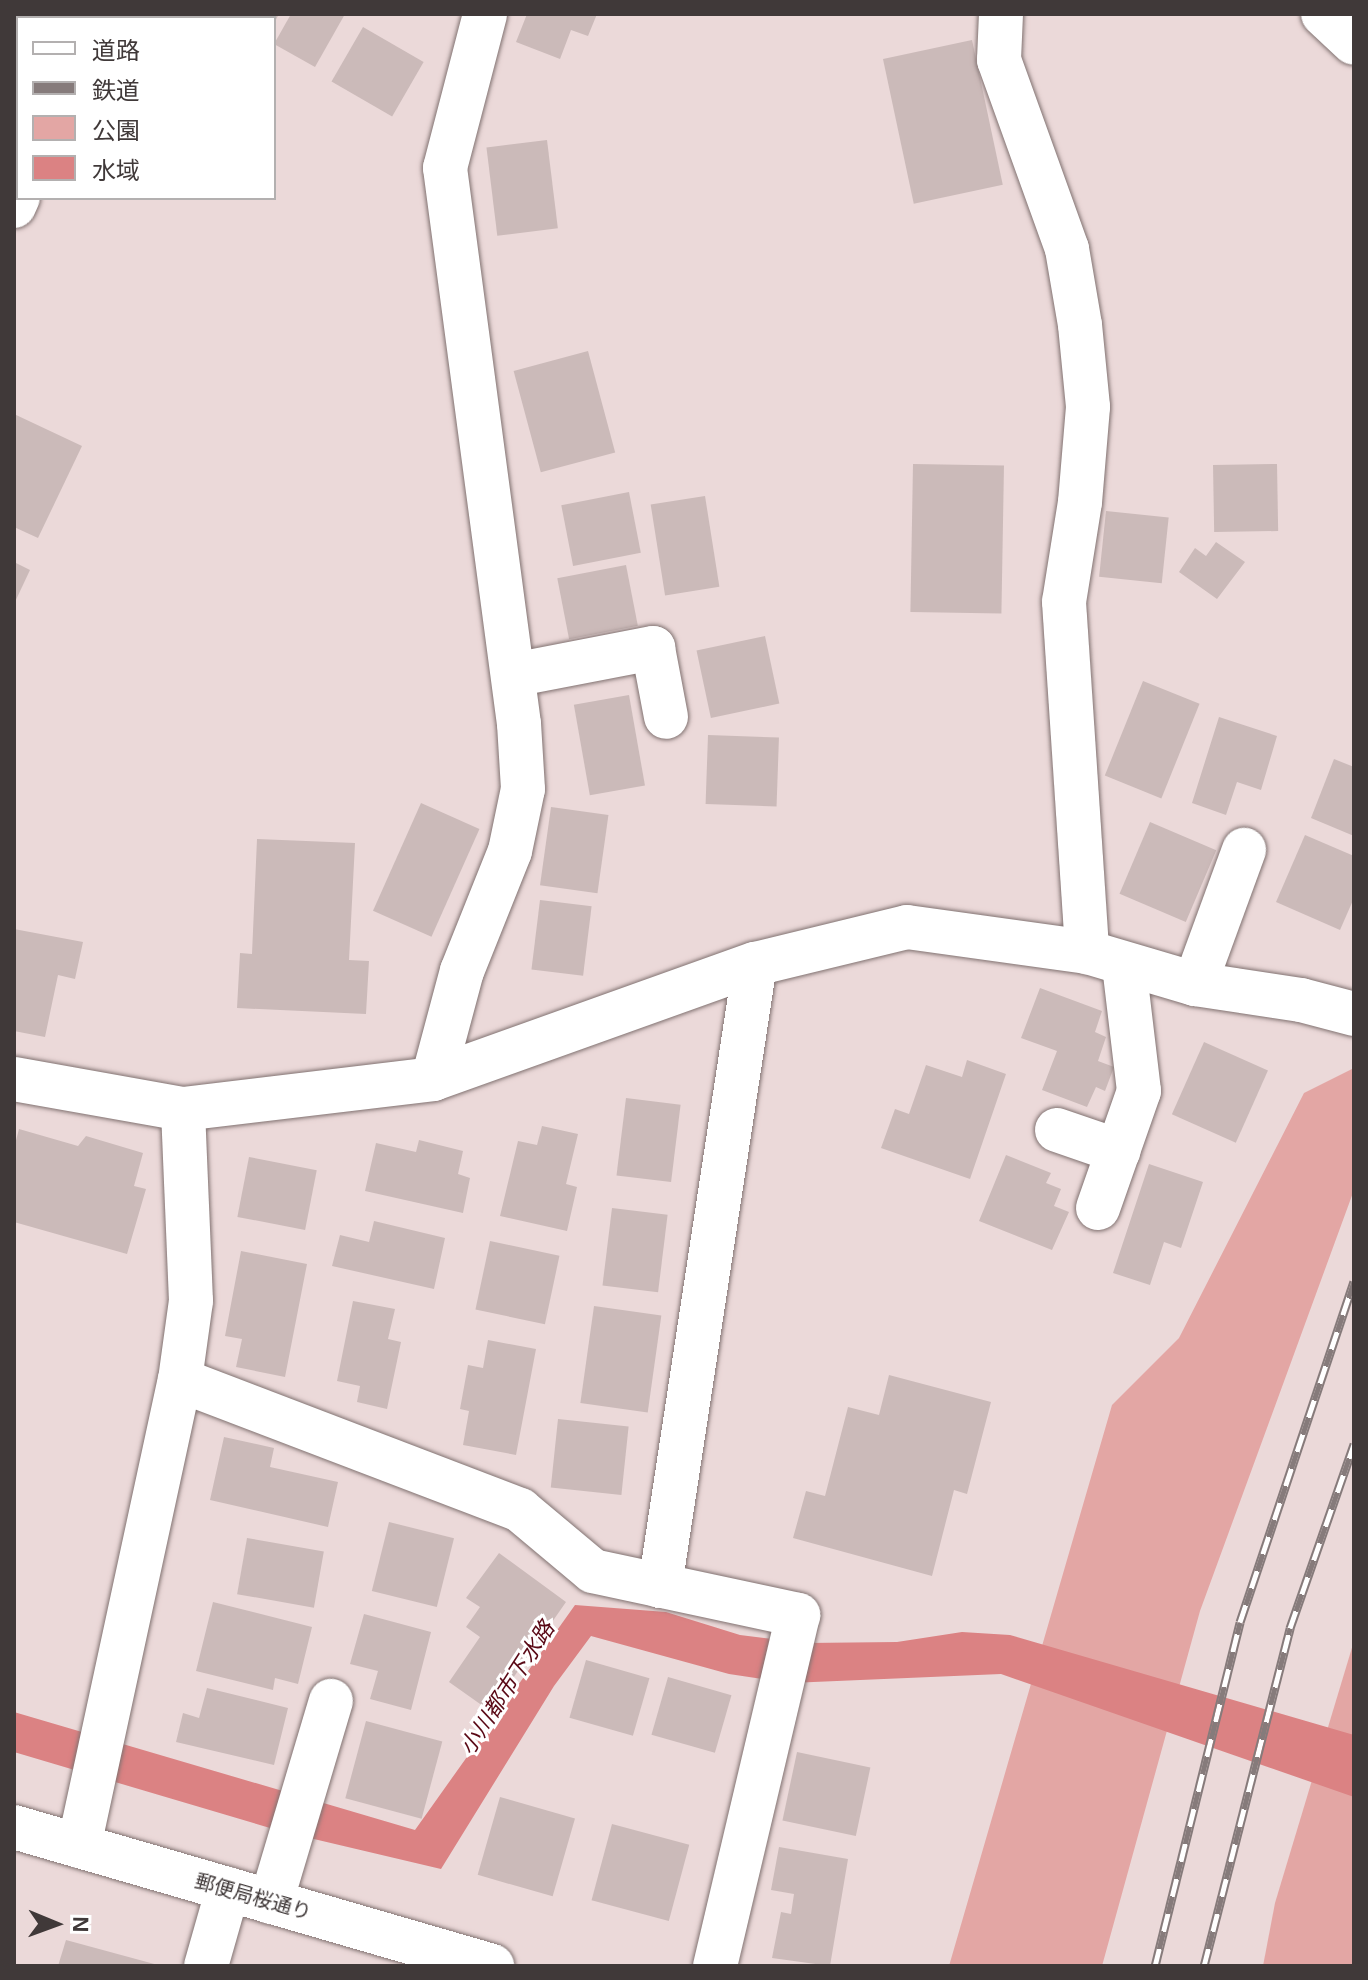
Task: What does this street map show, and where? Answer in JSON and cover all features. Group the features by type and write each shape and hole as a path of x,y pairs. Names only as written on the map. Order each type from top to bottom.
{"street":[{"path":"433,1079 462,971 510,851 523,789 513,675 445,168 485,14"},
{"path":"1001,14 999,60 1067,249 1088,407 1080,502 1064,602 1105,958 1139,1091 1098,1208"},
{"path":"1323,14 1354,43"},
{"path":"513,675 653,648 666,717"},
{"path":"1195,984 1244,850"},
{"path":"14,1079 183,1109 433,1079 755,964 907,927 1105,958 1195,984 1301,1000 1354,1014"},
{"path":"660,1586 755,964"},
{"path":"79,1846 180,1380 191,1301 183,1109"},
{"path":"1057,1130 1118,1151"},
{"path":"180,1380 520,1510 593,1571 798,1615 715,1966"},
{"path":"271,1902 331,1701"},
{"name":"郵便局桜通り","path":"14,1827 492,1966"},
{"path":"206,1966 228,1889"}],"green space":[{"path":"1354,1068 1354,1190 1200,1611 1102,1966 949,1966 1112,1405 1179,1338 1304,1093"},
{"path":"1354,1641 1354,1966 1263,1966 1275,1903"}],"water":[{"path":"575,1605 666,1612 740,1635 806,1643 897,1642 962,1632 1010,1635 1354,1735 1354,1797 1001,1674 790,1683 729,1674 591,1636 554,1686 441,1869 280,1831 14,1752 14,1712 415,1830"}],"building":[{"path":"14,14 42,14 16,16 16,28"},
{"path":"220,14 279,14 276,19 276,16"},
{"path":"291,14 345,14 315,67 276,45"},
{"path":"527,14 597,14 588,36 571,30 560,59 516,42"},
{"path":"363,27 424,62 392,117 332,82"},
{"path":"972,40 1003,185 914,204 883,59"},
{"path":"547,140 558,228 497,236 486,147"},
{"path":"588,351 615,452 541,472 514,371"},
{"path":"14,414 82,446 38,538 14,527"},
{"path":"913,464 1004,466 1001,614 910,612"},
{"path":"1277,464 1278,531 1214,532 1213,465"},
{"path":"629,492 641,553 573,566 561,505"},
{"path":"705,496 719,587 665,595 651,505"},
{"path":"1106,511 1169,518 1162,583 1099,577"},
{"path":"1216,542 1245,562 1217,599 1179,572 1195,548 1206,556"},
{"path":"14,562 30,570 14,604"},
{"path":"626,565 638,626 569,639 557,578"},
{"path":"765,636 779,703 711,718 697,651"},
{"path":"1143,681 1200,704 1161,798 1105,776"},
{"path":"629,695 645,786 590,795 574,705"},
{"path":"1219,717 1277,736 1261,790 1237,782 1226,815 1192,803"},
{"path":"708,735 779,737 777,806 706,804"},
{"path":"1334,759 1354,767 1354,836 1311,818"},
{"path":"421,803 479,829 431,937 373,911"},
{"path":"551,807 608,815 597,893 540,885"},
{"path":"1150,822 1216,850 1186,922 1120,894"},
{"path":"1305,835 1354,856 1354,898 1340,930 1276,902"},
{"path":"257,839 355,843 349,960 369,961 366,1014 237,1008 240,953 252,954"},
{"path":"540,900 592,906 583,976 531,969"},
{"path":"14,929 83,942 75,979 58,975 45,1037 14,1031"},
{"path":"1040,988 1102,1011 1095,1032 1106,1037 1098,1061 1114,1067 1105,1091 1096,1087 1087,1107 1042,1090 1057,1051 1021,1038"},
{"path":"1204,1042 1268,1070 1236,1143 1172,1114"},
{"path":"967,1060 1006,1074 970,1179 881,1148 895,1109 909,1114 926,1065 962,1077"},
{"path":"626,1098 681,1105 671,1182 616,1175"},
{"path":"542,1126 578,1134 566,1184 577,1187 567,1231 500,1216 518,1141 537,1145"},
{"path":"19,1129 78,1146 86,1136 143,1153 134,1186 146,1189 127,1254 14,1222 14,1148"},
{"path":"419,1140 463,1151 458,1174 470,1178 463,1213 365,1191 376,1143 416,1152"},
{"path":"1006,1155 1051,1173 1046,1183 1061,1189 1054,1206 1069,1212 1052,1250 979,1221"},
{"path":"249,1157 317,1170 305,1230 237,1217"},
{"path":"1149,1164 1203,1182 1181,1248 1164,1242 1150,1285 1113,1273"},
{"path":"612,1208 668,1215 658,1292 602,1285"},
{"path":"374,1221 445,1238 434,1289 332,1266 340,1235 369,1242"},
{"path":"490,1241 559,1256 545,1324 475,1309"},
{"path":"241,1251 307,1264 285,1377 236,1367 242,1339 225,1336"},
{"path":"353,1301 395,1309 388,1339 401,1342 387,1409 357,1402 360,1386 337,1381"},
{"path":"594,1306 661,1315 648,1413 580,1403"},
{"path":"488,1340 536,1349 516,1455 463,1445 469,1411 460,1409 468,1365 483,1368"},
{"path":"889,1375 991,1402 967,1494 954,1490 932,1576 793,1538 806,1491 825,1496 848,1407 879,1415"},
{"path":"558,1419 629,1426 621,1495 551,1488"},
{"path":"224,1437 274,1448 270,1467 338,1482 328,1527 210,1500"},
{"path":"389,1522 454,1538 437,1607 372,1591"},
{"path":"247,1538 324,1552 314,1608 237,1594"},
{"path":"499,1553 566,1602 490,1711 449,1682 480,1637 466,1627 480,1607 466,1598"},
{"path":"213,1602 312,1627 298,1684 275,1678 273,1690 196,1671"},
{"path":"364,1614 431,1632 411,1710 370,1699 378,1671 350,1664"},
{"path":"586,1660 649,1678 633,1736 569,1718"},
{"path":"668,1677 731,1695 715,1753 651,1735"},
{"path":"207,1688 288,1708 274,1765 176,1742 183,1713 199,1718"},
{"path":"366,1721 442,1741 422,1819 345,1798"},
{"path":"797,1752 870,1768 856,1836 782,1820"},
{"path":"500,1797 575,1818 553,1896 478,1875"},
{"path":"612,1824 689,1845 669,1921 592,1900"},
{"path":"779,1847 848,1859 830,1966 772,1958 781,1912 791,1914 794,1894 771,1890"},
{"path":"66,1940 158,1965 158,1966 58,1966"}],"railway":[{"path":"1155,1966 1240,1622 1354,1282"},
{"path":"1204,1966 1290,1628 1354,1444"}],"water label":[{"name":"小川都市下水路","path":"507,1688"}]}
